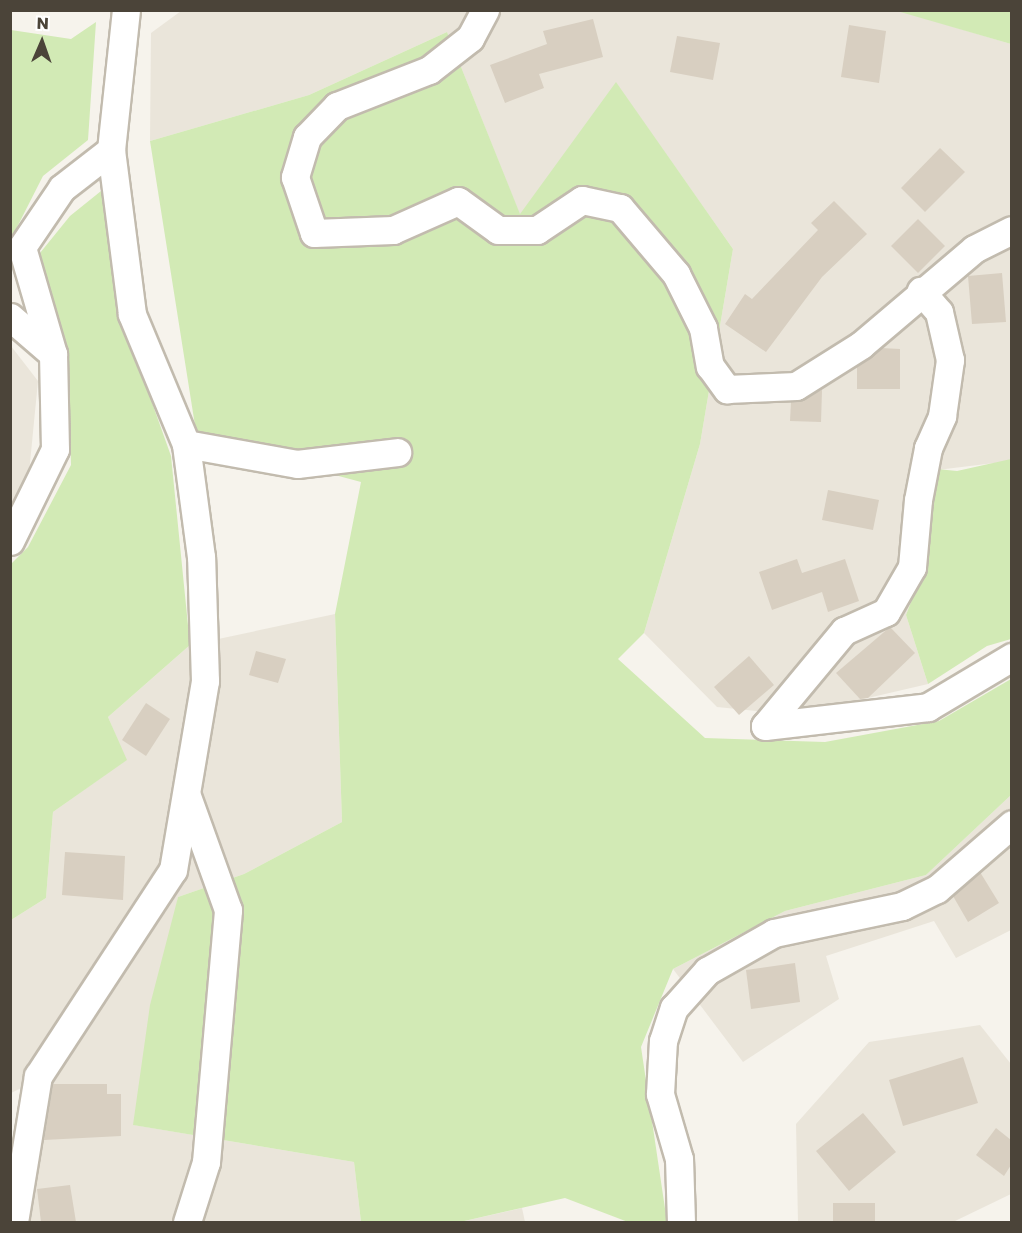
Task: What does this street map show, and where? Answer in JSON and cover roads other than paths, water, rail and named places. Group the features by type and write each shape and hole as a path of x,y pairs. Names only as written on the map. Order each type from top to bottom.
{"street":[{"path":"14,1222 38,1076 173,870 205,681 201,557 186,444 132,314 111,150 126,10"},
{"path":"485,10 470,38 429,70 337,106 307,136 295,177 314,234 393,230 458,201 498,230 537,230 582,200 620,208 676,274 703,328 710,366 727,389 796,386 861,345 921,291 974,249 1011,230"},
{"path":"10,542 55,449 53,354 22,247 62,188 111,150"},
{"path":"921,291 939,312 950,360 942,417 928,448 918,500 912,567 886,612 844,631 765,726 928,707 1011,657"},
{"path":"10,317 53,354"},
{"path":"186,444 297,464 397,452"},
{"path":"187,795 228,910 206,1162 187,1222"},
{"path":"681,1222 679,1159 660,1094 663,1041 674,1008 707,971 774,933 902,906 937,889 1011,824"}]}
